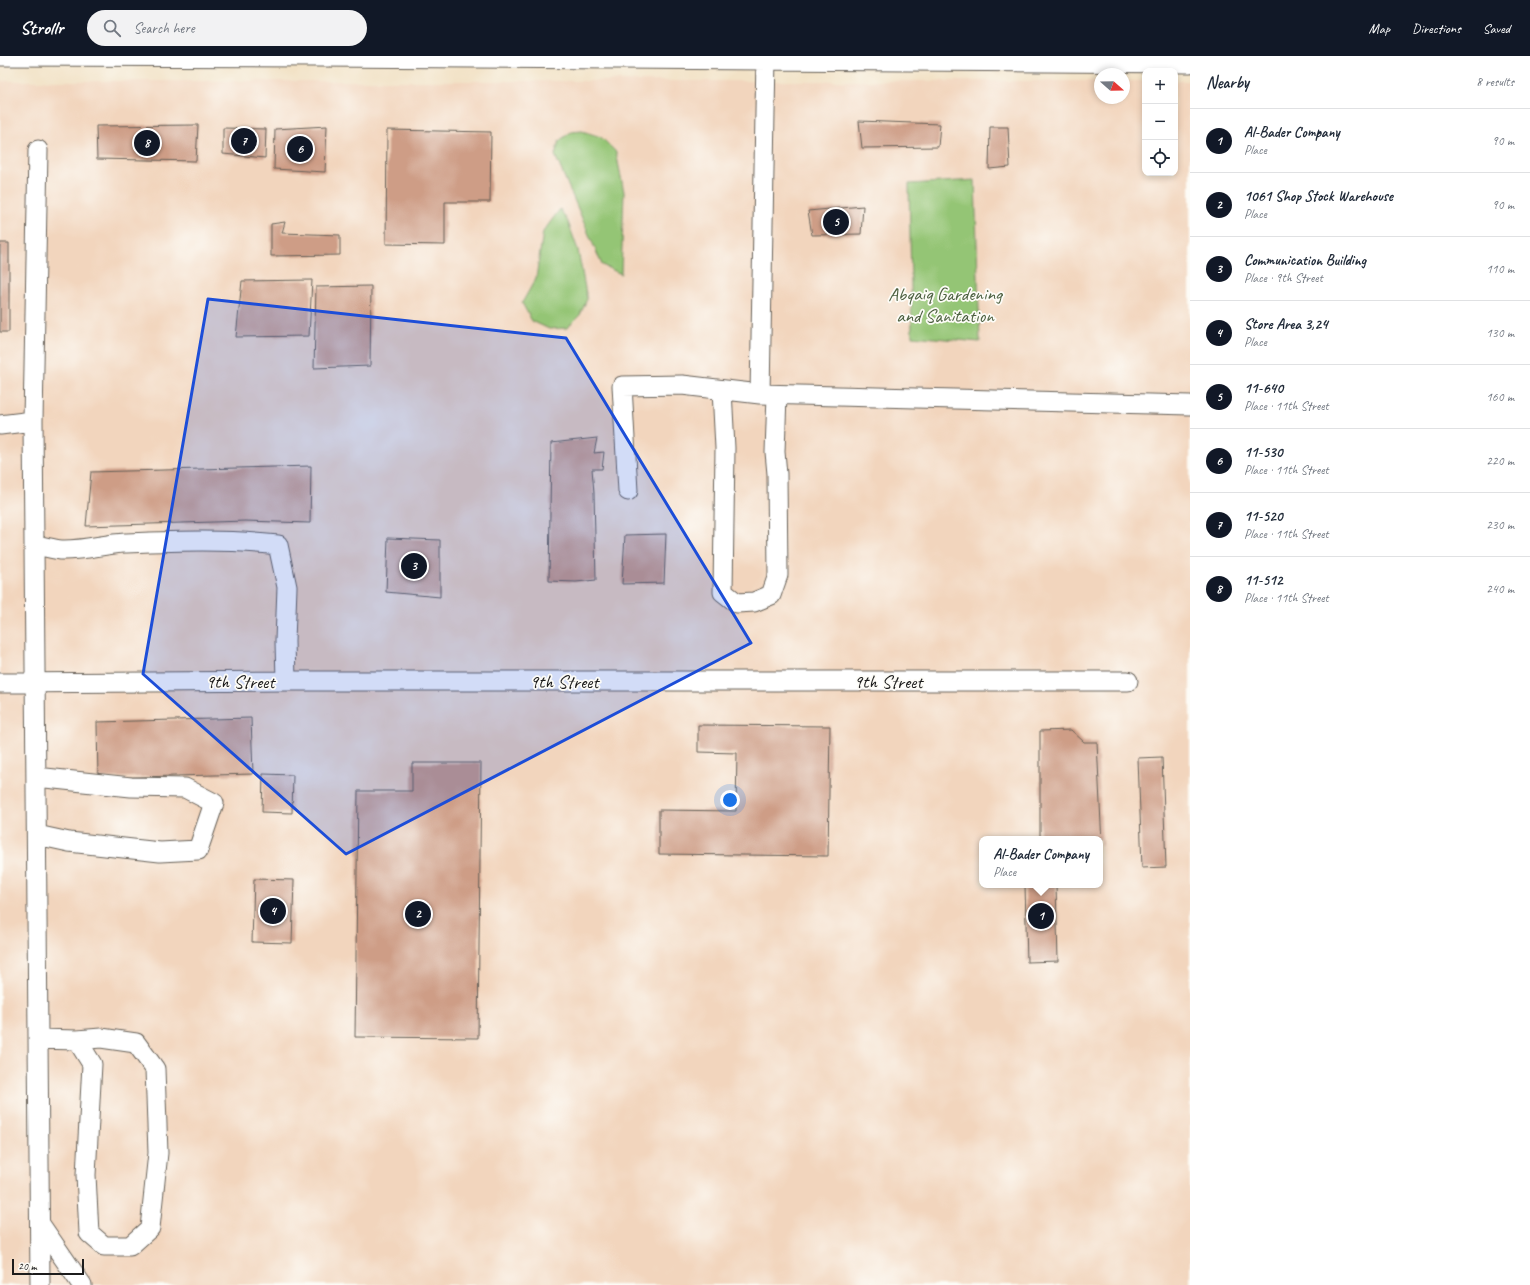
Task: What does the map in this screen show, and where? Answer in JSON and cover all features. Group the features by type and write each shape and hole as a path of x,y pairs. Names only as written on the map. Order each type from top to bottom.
{"street":[{"path":"0,56 766,58 1190,63"},
{"path":"722,390 725,448 723,592 737,603 754,602 771,595 778,575 776,452 769,395 766,58"},
{"path":"38,150 33,421 40,1285"},
{"path":"628,491 622,386 682,385 769,395 1190,405"},
{"path":"0,425 33,421"},
{"path":"34,545 62,550 116,544 177,541 244,541 278,545 286,587 286,681"},
{"name":"9th Street","path":"0,683 286,681 1128,681"},
{"path":"36,777 131,787 185,788 214,803 198,850 160,852 69,842 37,835"},
{"path":"38,1039 77,1040 101,1038 136,1043 155,1069 158,1153 150,1228 130,1246 104,1246 89,1233 86,1175 92,1064 77,1040"},
{"path":"40,1224 82,1285"}],"highlighted area":[{"path":"208,299 566,338 751,643 346,854 143,674"}],"shaded area":[{"path":"0,81 1094,81 1094,104 1130,104 1130,81 1142,81 1142,176 1178,176 1178,81 1190,81 1190,1285 0,1285"}],"green space":[{"path":"582,131 601,137 616,152 624,192 621,274 602,265 555,155 559,141 571,132"},
{"name":"Abqaiq Gardening and Sanitation","path":"975,180 980,342 912,336 909,184"},
{"path":"560,209 568,222 578,250 587,299 580,315 567,328 549,329 532,321 522,303 536,278 543,232"}],"building":[{"path":"859,121 940,124 938,147 862,148"},
{"path":"198,125 196,161 97,159 96,126"},
{"path":"327,126 325,172 274,169 275,129"},
{"path":"990,127 1008,127 1010,167 989,169"},
{"path":"223,128 266,129 265,158 223,154"},
{"path":"387,130 491,132 490,202 445,202 445,245 386,244"},
{"path":"863,206 861,234 812,235 808,211"},
{"path":"285,222 282,233 340,235 340,255 271,256 271,224"},
{"path":"0,243 9,243 9,332 0,332"},
{"path":"312,280 309,336 236,337 242,281"},
{"path":"371,286 370,366 314,368 316,287"},
{"path":"597,438 594,453 604,452 602,469 592,469 596,580 576,582 549,581 551,443"},
{"path":"311,466 310,523 245,521 86,526 91,472"},
{"path":"666,534 664,583 622,584 625,535"},
{"path":"388,538 440,540 440,597 386,592"},
{"path":"251,718 253,774 98,778 97,722"},
{"path":"698,725 830,726 828,856 659,854 659,810 736,811 737,753 698,752"},
{"path":"1071,730 1084,742 1097,742 1102,836 1040,836 1040,731"},
{"path":"1162,757 1166,867 1142,868 1138,758"},
{"path":"412,763 481,763 478,1038 355,1037 358,791 412,791"},
{"path":"263,774 293,775 292,813 262,812"},
{"path":"254,879 294,880 292,943 252,942"},
{"path":"1025,888 1056,888 1058,961 1027,962"}],"place":[{"name":"11-520","path":"244,141"},
{"name":"11-512","path":"147,143"},
{"name":"11-530","path":"300,149"},
{"name":"11-640","path":"836,222"},
{"name":"Communication Building","path":"414,566"},
{"name":"Store Area 3,24","path":"273,911"},
{"name":"1061 Shop Stock Warehouse","path":"418,914"},
{"name":"Al-Bader Company","path":"1041,916"}]}
